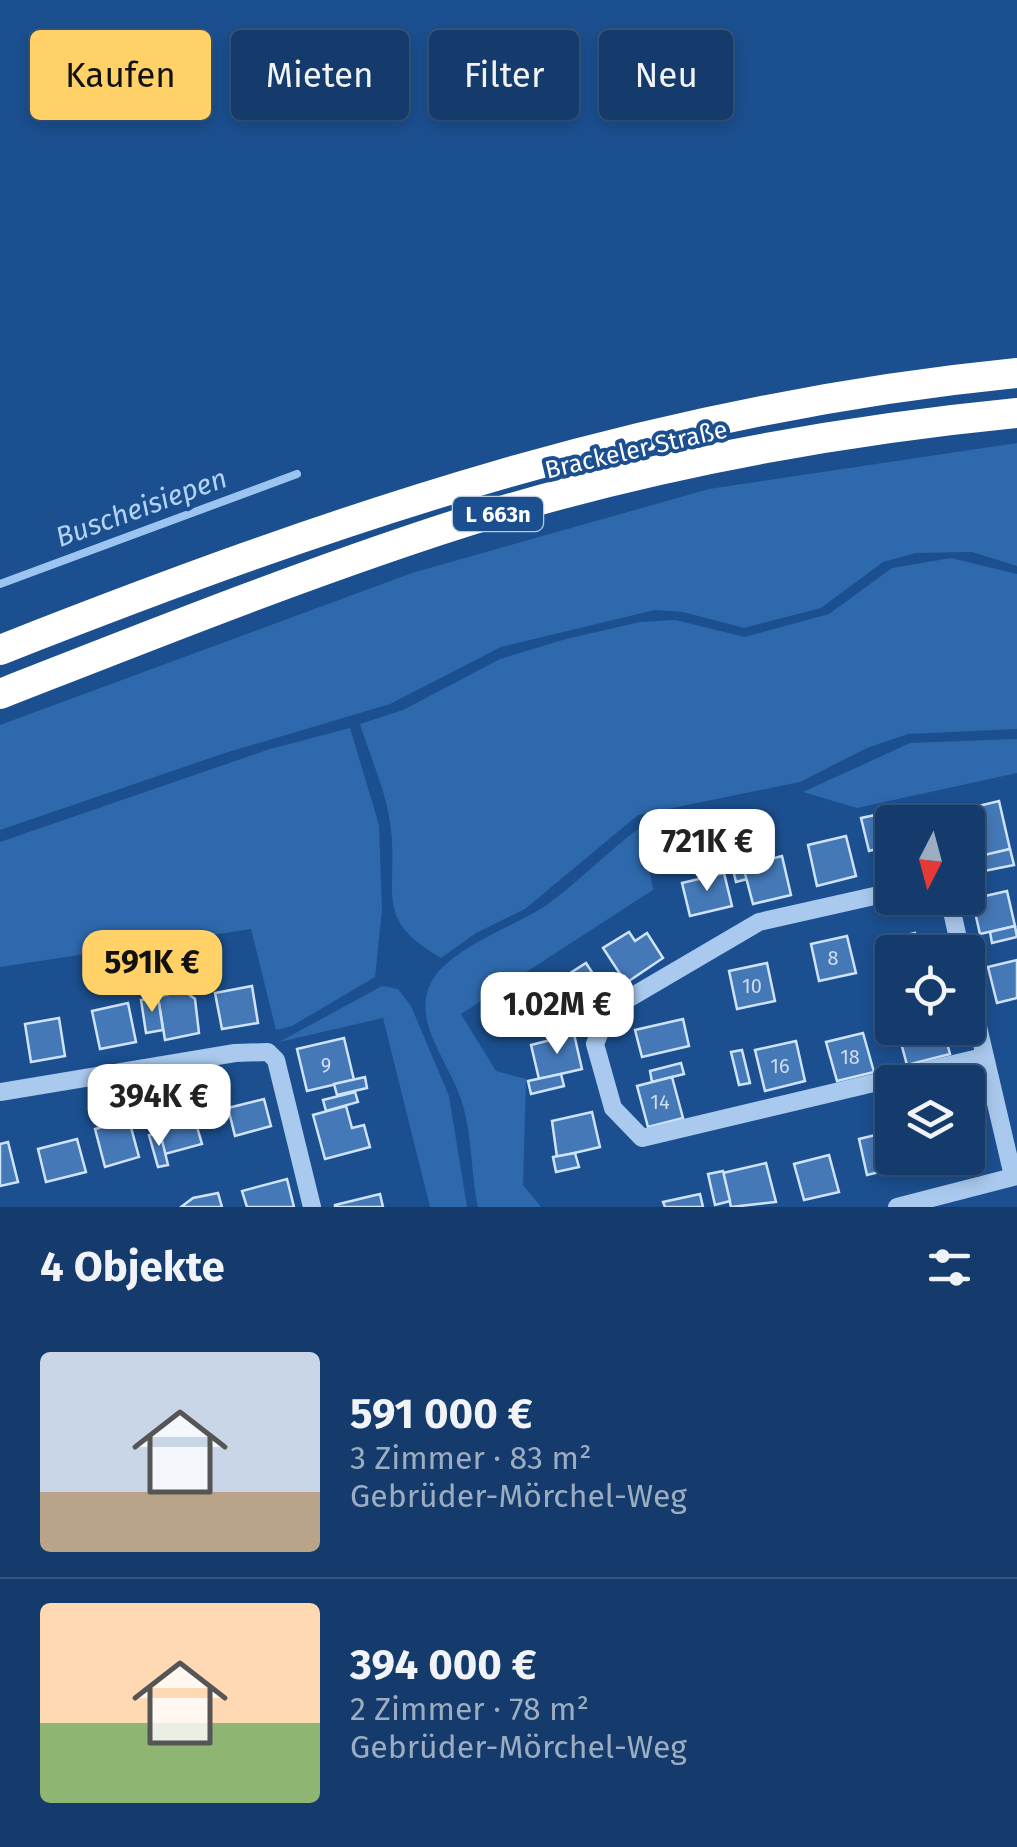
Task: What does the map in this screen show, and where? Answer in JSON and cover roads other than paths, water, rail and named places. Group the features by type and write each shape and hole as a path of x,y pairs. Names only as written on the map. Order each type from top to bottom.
{"highway":[{"name":"Brackeler Straße","path":"0,650 240,556 404,500 573,452 696,422 835,397 1017,373"},
{"name":"Brackeler Straße","path":"0,694 302,577 533,504 718,459 942,420 1017,413"}],"street":[{"path":"875,896 759,922 609,1010 595,1044 613,1108 642,1138 983,1057"},
{"path":"897,1207 1015,1176 981,1045"},
{"path":"0,1092 235,1053 268,1052 276,1060 312,1207"}],"waterway":[{"name":"Buscheisiepen","path":"0,584 297,474"}]}
